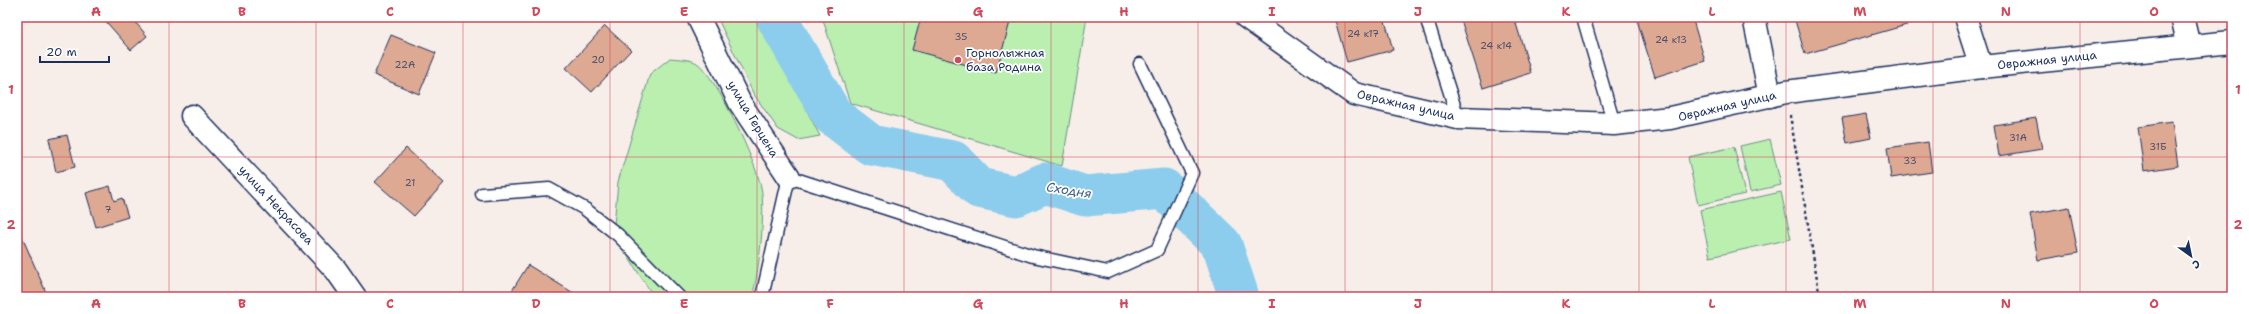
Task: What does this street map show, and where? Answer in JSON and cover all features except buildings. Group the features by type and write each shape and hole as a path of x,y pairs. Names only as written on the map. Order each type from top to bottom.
{"street":[{"name":"улица Герцена","path":"698,17 740,103 789,178"},
{"name":"Овражная улица","path":"1246,17 1354,94 1458,118 1614,124 1670,118 1778,94 1981,67 2232,42"},
{"path":"1754,17 1778,94"},
{"path":"1966,17 1981,67"},
{"path":"2182,17 2189,46"},
{"name":"улица Некрасова","path":"192,116 336,270 355,297"}],"lane":[{"path":"1426,17 1458,118"},
{"path":"1584,17 1614,124"},
{"path":"762,297 789,178 1033,256 1108,272 1157,250 1192,173 1140,64"},
{"path":"482,194 549,189 586,209 618,235 679,297"}],"path":[{"path":"1778,94 1820,297"}],"green space":[{"path":"717,17 758,17 820,136 798,140 778,129 753,93"},
{"name":"Горнолыжная база Родина","path":"822,17 1087,17 1062,166 850,103"},
{"path":"670,58 688,60 697,63 705,71 715,85 735,121 758,175 761,187 763,211 759,258 752,297 652,297 652,294 623,249 614,225 618,182 650,74"},
{"path":"1770,139 1781,185 1750,192 1740,146"},
{"path":"1734,147 1745,194 1698,205 1688,157"},
{"path":"1781,192 1791,239 1710,257 1700,210"}],"water":[{"path":"767,17 796,17 797,27 794,48 789,49"}],"waterway":[{"name":"Сходня","path":"776,17 833,116 871,145 953,161 979,188 1016,196 1045,183 1085,196 1164,189 1222,245 1239,297"}],"place":[{"name":"Горнолыжная база Родина","path":"958,60"}]}
